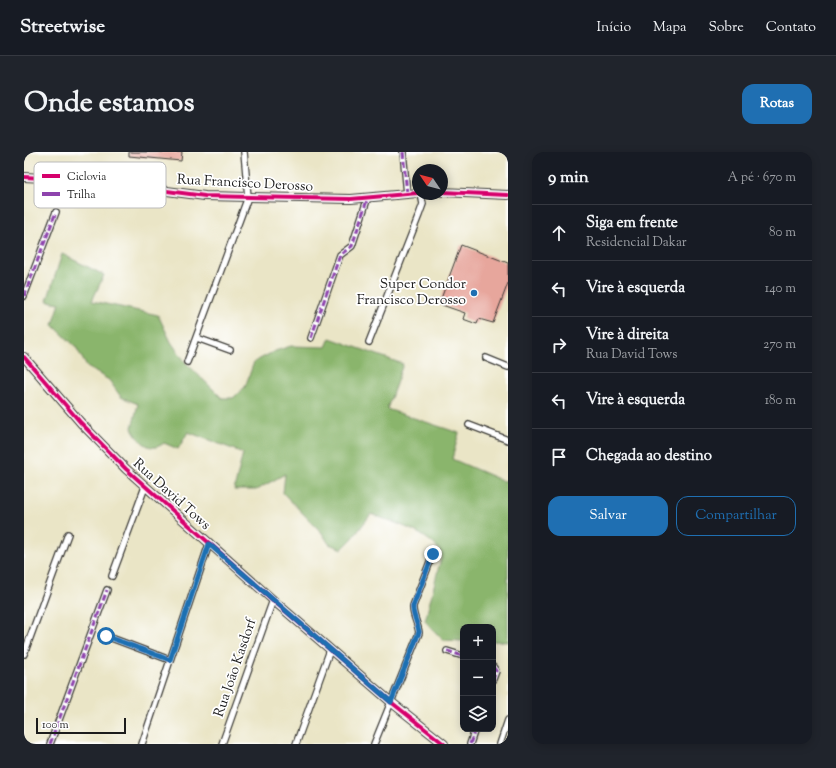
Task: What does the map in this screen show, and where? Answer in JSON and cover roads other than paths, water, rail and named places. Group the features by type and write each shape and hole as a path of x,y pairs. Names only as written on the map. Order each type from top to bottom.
{"street":[{"path":"187,362 248,196 244,152"},
{"path":"403,152 407,194"},
{"name":"Rua Francisco Derosso","path":"24,177 34,178"},
{"name":"Rua Francisco Derosso","path":"166,191 205,196 351,199 412,193"},
{"path":"448,192 508,195"},
{"path":"311,338 340,255 352,246 368,197"},
{"path":"369,342 419,216 423,204 422,200"},
{"path":"24,296 56,212"},
{"path":"196,338 230,350"},
{"name":"Rua David Tows","path":"24,357 81,423 145,487 330,650 391,702 444,744"},
{"path":"486,358 508,367"},
{"path":"469,424 508,440"},
{"path":"112,576 145,487"},
{"path":"24,654 68,534"},
{"path":"142,744 209,544"},
{"path":"374,744 419,632 419,626 412,612 413,606 433,554"},
{"path":"50,744 108,590"},
{"name":"Rua João Kasdorf","path":"222,744 273,600"},
{"path":"106,636 170,660"},
{"path":"296,744 330,650"},
{"path":"447,651 460,655"},
{"path":"500,744 508,720"},
{"path":"470,744 474,732"}],"place":[{"name":"Super Condor Francisco Derosso","path":"474,293"}]}
